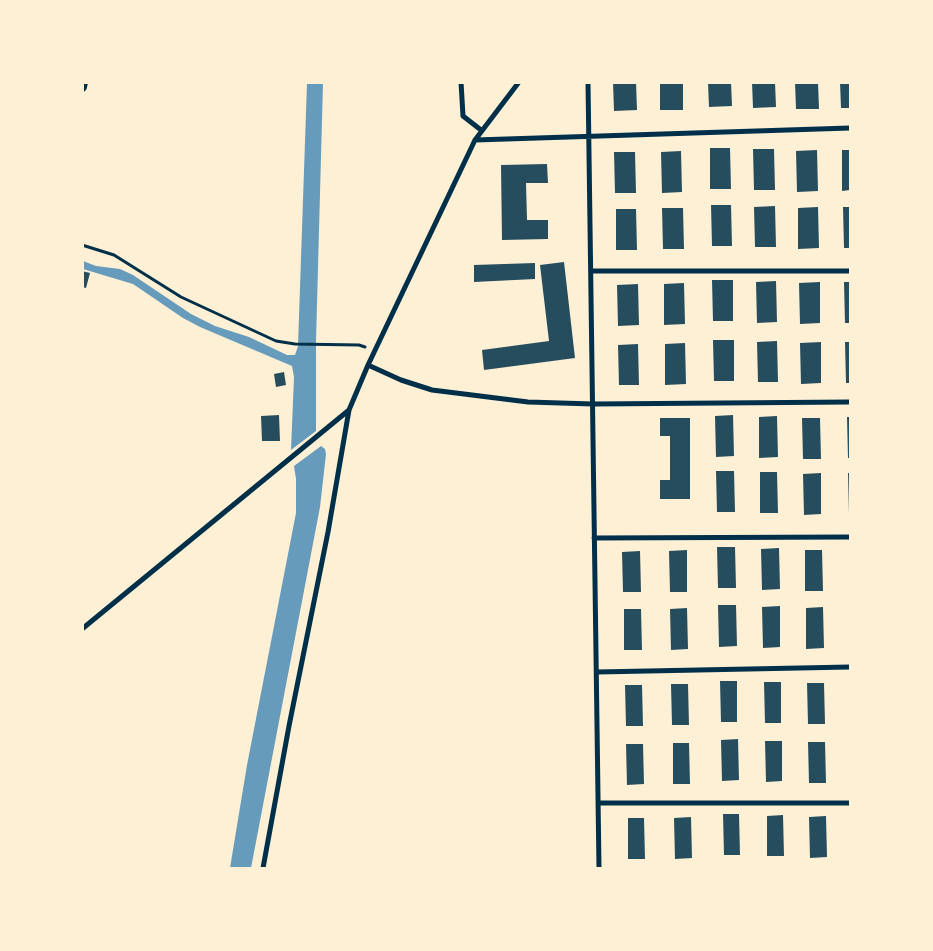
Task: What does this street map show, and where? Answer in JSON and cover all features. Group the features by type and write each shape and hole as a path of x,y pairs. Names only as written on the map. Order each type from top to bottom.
{"main road":[{"path":"82,87 83,82"}],"street":[{"path":"462,82 463,116 481,130"},
{"path":"263,868 350,410 368,366 475,140 519,82"},
{"path":"588,82 599,868"},
{"path":"475,140 850,128"},
{"path":"591,270 850,270"},
{"path":"368,366 401,380 432,390 528,402 593,404 850,402"},
{"path":"82,629 350,410"},
{"path":"594,538 850,538"},
{"path":"596,672 850,668"},
{"path":"598,803 850,803"}],"path":[{"path":"82,245 114,255 181,297 276,341 295,344 359,345 375,352"}],"water":[{"path":"307,83 323,83 316,341 316,431 291,450 294,377 292,366 200,327 183,318 133,284 83,269 83,261 96,266 120,269 133,275 191,314 215,326 249,337 287,355 295,355 298,346"},
{"path":"321,446 325,449 326,454 320,507 251,868 230,868 247,765 296,513 294,466"}],"building":[{"path":"613,82 636,82 637,110 614,111"},
{"path":"660,82 683,82 683,110 660,110"},
{"path":"708,82 731,82 732,106 709,107"},
{"path":"752,82 775,82 776,107 753,108"},
{"path":"795,82 818,82 819,109 796,109"},
{"path":"840,82 850,82 850,108 841,108"},
{"path":"710,148 730,148 731,189 710,189"},
{"path":"753,149 774,149 775,190 754,190"},
{"path":"817,150 818,191 797,192 796,151"},
{"path":"842,150 850,150 850,190 842,191"},
{"path":"681,151 682,192 662,193 661,152"},
{"path":"614,152 635,152 636,193 615,193"},
{"path":"547,164 548,183 526,183 527,220 548,220 548,239 502,240 501,165"},
{"path":"711,205 731,205 732,246 712,246"},
{"path":"775,206 776,247 755,247 754,207"},
{"path":"818,207 819,248 798,249 798,208"},
{"path":"843,207 850,207 850,248 844,248"},
{"path":"662,208 683,208 684,249 663,249"},
{"path":"616,209 636,209 637,250 616,250"},
{"path":"564,262 575,358 484,370 482,350 549,341 540,265"},
{"path":"535,263 535,279 474,282 474,265"},
{"path":"82,271 90,273 86,288 82,287"},
{"path":"712,280 733,280 733,321 713,321"},
{"path":"776,281 777,322 757,323 756,282"},
{"path":"820,282 820,323 800,324 799,283"},
{"path":"844,282 850,282 850,323 845,323"},
{"path":"684,283 685,324 664,325 664,284"},
{"path":"638,284 639,325 618,326 617,285"},
{"path":"713,340 734,340 734,381 714,381"},
{"path":"777,341 778,382 758,382 757,342"},
{"path":"821,342 821,383 801,384 800,343"},
{"path":"845,342 850,342 850,383 846,383"},
{"path":"685,343 686,384 665,385 665,344"},
{"path":"638,344 639,385 619,385 618,345"},
{"path":"284,372 286,385 276,387 274,374"},
{"path":"279,415 280,441 262,441 261,416"},
{"path":"733,415 734,456 716,457 715,416"},
{"path":"777,416 778,457 759,458 759,417"},
{"path":"847,417 850,417 850,458 848,458"},
{"path":"660,418 690,418 690,499 660,499 660,480 670,480 670,436 660,436"},
{"path":"802,418 820,418 821,459 803,459"},
{"path":"716,471 734,471 735,512 717,512"},
{"path":"760,472 777,472 778,513 760,513"},
{"path":"821,473 821,514 804,515 803,474"},
{"path":"848,473 850,473 850,514 849,514"},
{"path":"717,547 735,547 736,588 718,588"},
{"path":"779,548 780,589 762,590 761,549"},
{"path":"687,550 687,592 670,592 669,551"},
{"path":"805,550 822,550 823,591 805,591"},
{"path":"640,551 641,592 623,592 622,552"},
{"path":"718,605 736,605 737,646 719,647"},
{"path":"780,606 780,647 763,648 762,607"},
{"path":"823,607 824,648 806,649 806,608"},
{"path":"687,608 688,649 671,650 670,609"},
{"path":"624,609 641,609 642,650 624,650"},
{"path":"720,681 737,681 737,722 721,722"},
{"path":"764,682 781,682 781,723 765,723"},
{"path":"807,683 824,683 825,724 808,724"},
{"path":"671,684 688,684 689,725 672,725"},
{"path":"625,685 642,685 643,726 626,726"},
{"path":"738,739 739,780 722,781 721,740"},
{"path":"765,741 782,741 782,781 766,782"},
{"path":"808,742 825,742 826,783 809,783"},
{"path":"673,743 689,743 690,784 673,784"},
{"path":"626,744 643,744 644,784 627,785"},
{"path":"723,814 739,814 740,855 724,855"},
{"path":"783,815 784,856 767,856 767,816"},
{"path":"826,816 827,857 810,858 809,817"},
{"path":"691,817 692,858 675,859 674,818"},
{"path":"628,818 644,818 645,859 628,859"}]}
